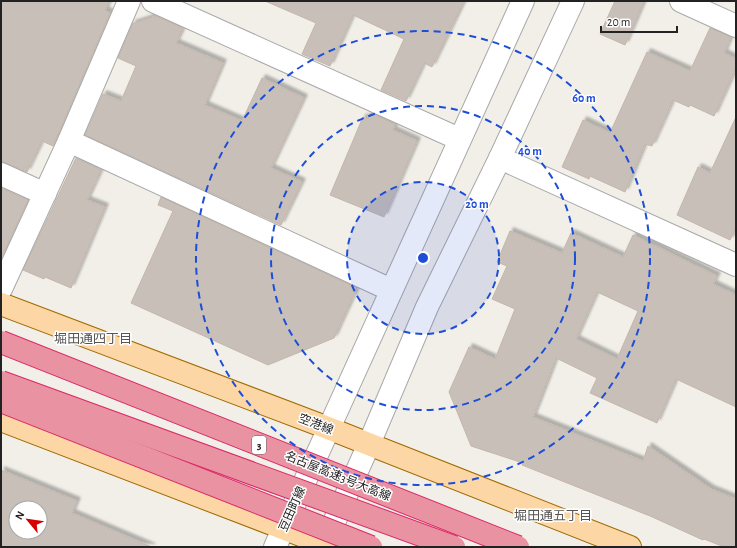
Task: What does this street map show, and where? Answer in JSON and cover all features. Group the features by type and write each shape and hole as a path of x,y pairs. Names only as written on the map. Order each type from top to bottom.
{"highway":[{"name":"名古屋高速3号大高線","path":"1,342 518,547"},
{"path":"1,382 454,547"},
{"path":"1,401 371,547"}],"main road":[{"name":"空港線","path":"1,304 328,428 630,547"},
{"path":"1,420 279,538 326,546"}],"street":[{"path":"1,289 69,141 129,1"},
{"path":"153,1 459,139"},
{"name":"豆田町線","path":"279,538 390,290 523,1"},
{"path":"326,546 427,307 500,158 573,1"},
{"path":"681,1 736,26"},
{"path":"69,141 390,290"},
{"path":"500,158 736,265"},
{"path":"1,174 45,194"}],"building":[{"path":"1,1 110,1 105,10 110,13 53,146 42,141 27,172 1,162"},
{"path":"265,1 464,1 432,67 424,63 406,101 381,90 404,39 353,15 330,66 302,54 316,23"},
{"path":"615,1 644,1 625,45 600,34"},
{"path":"156,16 183,28 176,43 223,63 205,105 242,121 262,78 304,98 271,168 302,182 281,225 85,135 103,94 121,101 136,66 118,58 133,23"},
{"path":"710,28 731,37 724,53 736,59 736,68 714,116 690,105 689,107 673,100 652,146 645,144 625,192 590,176 589,179 562,167 583,120 610,133 647,52 690,71"},
{"path":"370,113 395,124 393,130 417,141 384,217 330,195 363,117 367,119"},
{"path":"736,117 736,228 730,240 677,215 698,167 710,173"},
{"path":"76,158 101,170 87,200 105,207 71,288 23,270"},
{"path":"1,188 28,200 1,259"},
{"path":"161,197 357,288 334,338 268,365 131,303 173,211 158,205"},
{"path":"510,231 562,253 571,233 623,257 633,235 717,276 713,284 736,295 736,407 676,379 657,423 590,393 597,378 556,358 533,417 643,461 648,446 711,489 736,499 736,547 724,547 704,539 703,540 650,516 522,465 523,463 471,446 449,392 469,347 495,359 515,309 492,299 507,266 497,262","holes":["597,292 638,311 617,359 576,339"]},
{"path":"1,470 77,501 72,513 152,547 1,547"}],"district":[{"name":"堀田通四丁目","path":"93,339"},
{"name":"堀田通五丁目","path":"553,516"}]}
